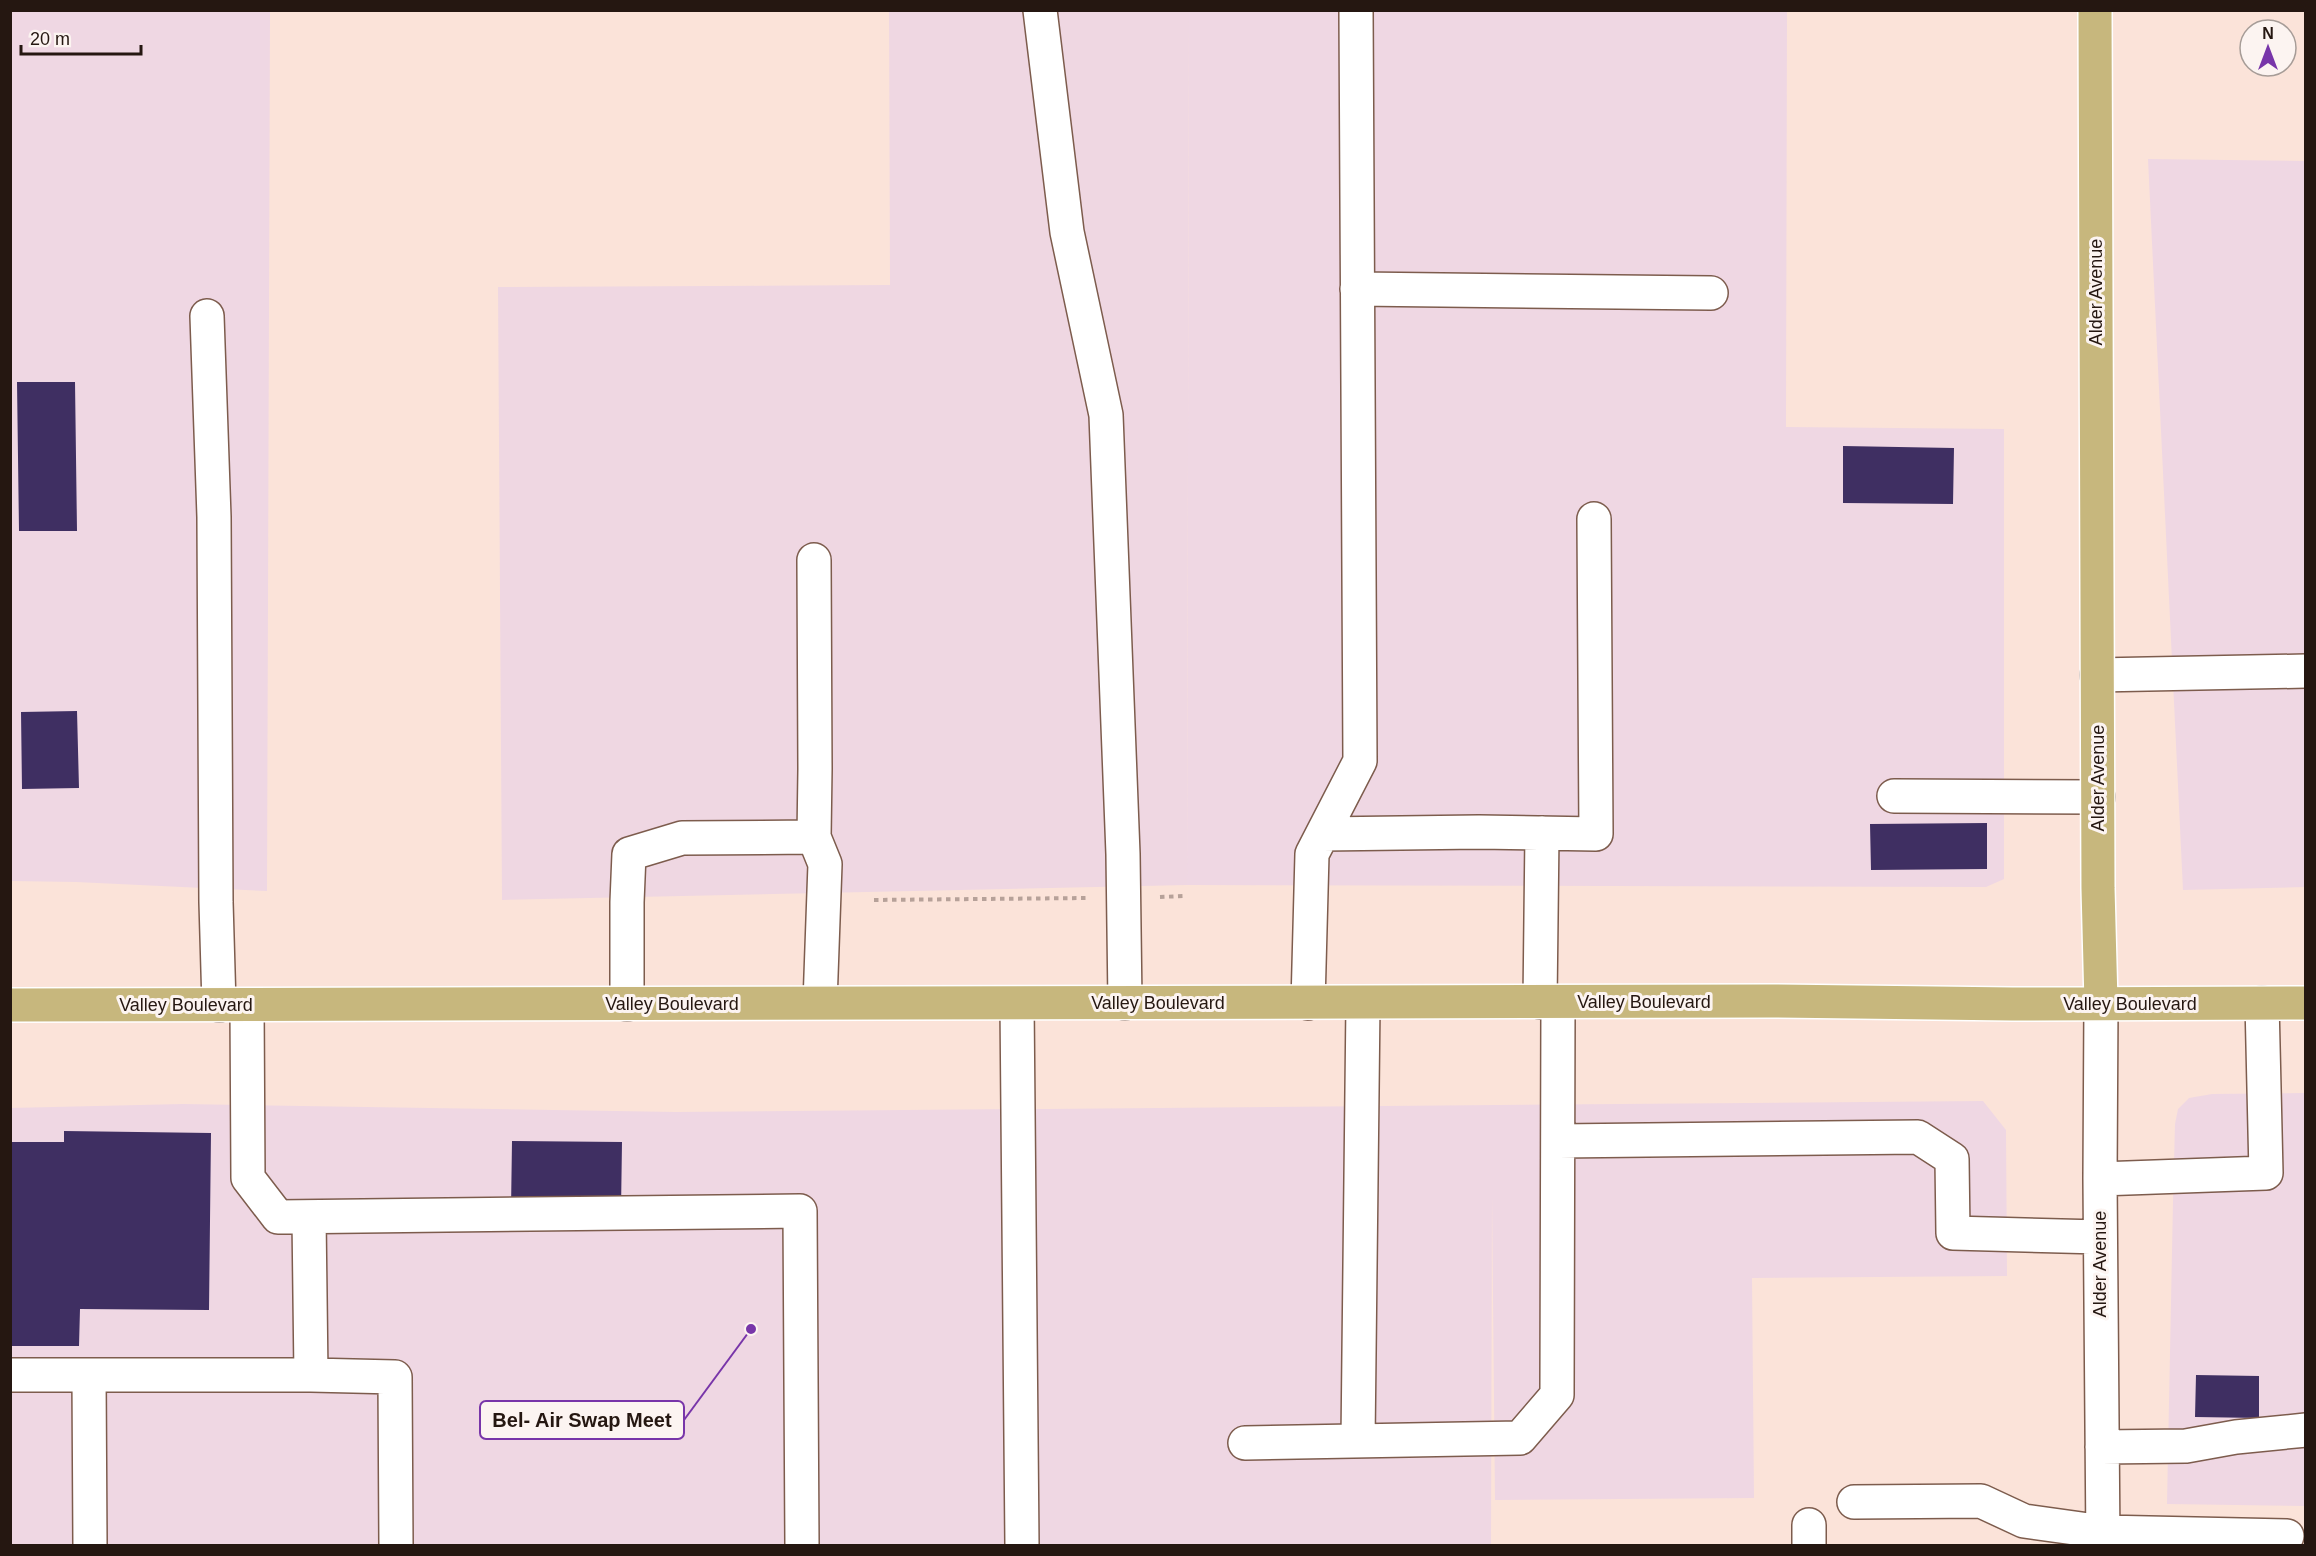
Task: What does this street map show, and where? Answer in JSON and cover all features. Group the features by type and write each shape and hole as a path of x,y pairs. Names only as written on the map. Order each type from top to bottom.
{"main road":[{"name":"Alder Avenue","path":"2095,10 2097,675 2101,1004"},
{"name":"Valley Boulevard","path":"10,1005 1549,1002 2306,1004"}],"street":[{"path":"1040,10 1067,232 1106,415 1124,897 1125,1003"},
{"path":"1308,1003 1312,854 1360,761 1356,10"},
{"path":"1357,289 1711,293"},
{"path":"207,316 214,517 216,903 233,1005 248,1178 278,1217 800,1211 802,1545"},
{"path":"1323,834 1596,834 1594,519"},
{"path":"814,560 814,837 825,864 820,1004"},
{"path":"2097,675 2306,671"},
{"path":"1894,795 2098,797"},
{"path":"1245,1443 1520,1438 1557,1395 1559,1141 1549,1002 1542,833"},
{"path":"627,1004 629,854 682,838 814,837"},
{"path":"1017,1003 1022,1545"},
{"path":"1358,1441 1364,1003"},
{"name":"Alder Avenue","path":"2101,1004 2100,1237 2103,1539"},
{"path":"2100,1179 2266,1173 2262,1004"},
{"path":"1559,1141 1918,1137 1952,1159 1953,1233 2100,1237"},
{"path":"309,1217 311,1375"},
{"path":"10,1375 395,1377 396,1545"},
{"path":"89,1375 90,1545"},
{"path":"2102,1447 2186,1446 2236,1437 2306,1430"},
{"path":"1854,1502 1981,1501 2024,1521 2103,1539 2287,1536"}],"path":[{"path":"874,900 1184,896"}],"shaded area":[{"path":"10,11 270,11 267,891 11,881"},
{"path":"889,11 1189,11 1187,885 502,900 498,287 890,285"},
{"path":"1189,11 1787,11 1786,427 2004,429 2004,879 1986,887 1187,885"},
{"path":"2148,159 2305,161 2305,887 2183,890"},
{"path":"2305,1093 2305,1506 2167,1504 2175,1124 2178,1109 2189,1098 2212,1094"},
{"path":"1983,1101 2006,1130 2007,1276 1752,1278 1754,1498 1495,1500 1492,1194 1491,1545 11,1545 10,1108 183,1104 676,1112"}],"building":[{"path":"17,382 75,382 77,531 19,531"},
{"path":"1843,446 1954,448 1953,504 1843,503"},
{"path":"77,711 79,788 22,789 21,712"},
{"path":"1987,823 1987,869 1871,870 1870,824"},
{"path":"64,1131 211,1133 209,1310 80,1309 79,1346 10,1346 10,1142 64,1142"},
{"path":"512,1141 622,1142 621,1210 511,1209"},
{"path":"2196,1375 2259,1376 2259,1418 2195,1417"}],"place":[{"name":"Bel- Air Swap Meet","path":"751,1329"}]}
